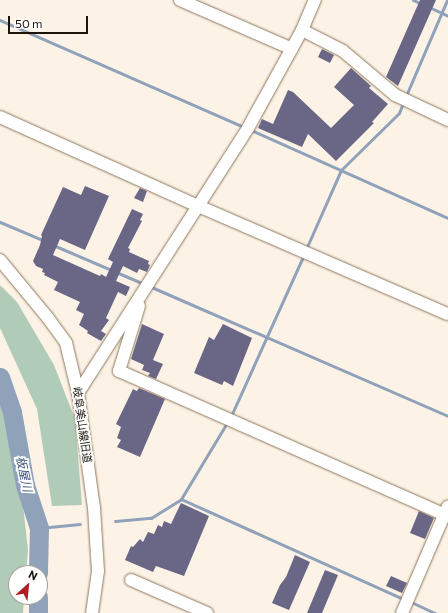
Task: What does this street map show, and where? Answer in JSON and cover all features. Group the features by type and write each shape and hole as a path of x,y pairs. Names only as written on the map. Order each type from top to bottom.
{"street":[{"path":"180,0 292,49"},
{"path":"78,392 142,295 248,128 292,49 316,0"},
{"path":"302,30 343,51 395,95 448,120"},
{"path":"0,117 198,206 448,314"},
{"name":"岐阜美山線旧道","path":"0,260 48,318 66,343 78,392 94,508 98,571 92,613"},
{"path":"142,295 120,371 228,420 447,512 402,613"},
{"path":"132,580 207,613"}],"green space":[{"path":"0,285 17,302 54,365 75,419 82,505 52,506 37,409 0,328"},
{"path":"0,400 5,411 23,505 28,550 27,565 8,565 8,605 24,605 23,613 0,613"}],"building":[{"path":"420,0 436,0 398,86 386,77"},
{"path":"322,49 334,55 330,63 318,57"},
{"path":"351,68 371,86 369,88 388,104 372,122 374,123 336,161 308,134 302,147 258,128 262,119 273,124 288,90 293,92 331,128 354,105 334,87"},
{"path":"85,186 109,196 85,250 60,239 53,255 100,276 101,274 106,277 113,262 108,259 132,209 143,214 140,220 142,221 128,248 130,249 129,252 149,261 148,264 150,265 147,272 139,269 137,273 123,266 116,281 130,287 126,296 118,292 106,318 109,320 101,331 106,334 101,341 87,333 88,331 79,325 84,314 76,310 80,302 54,290 58,282 44,275 45,273 42,272 43,269 36,266 33,261 40,245 41,235 63,187 81,195"},
{"path":"140,188 147,191 143,202 134,198"},
{"path":"142,324 164,334 153,360 163,364 156,379 148,376 150,373 142,370 144,365 131,359"},
{"path":"223,324 252,338 233,386 224,381 222,385 194,373 209,337 214,340"},
{"path":"139,388 165,399 140,457 117,447 121,440 117,438 121,427 116,424 133,389 137,391"},
{"path":"181,503 209,516 184,576 156,566 153,572 125,560 131,546 133,547 140,539 143,542 148,532 154,534 158,525 162,527 164,521 171,524"},
{"path":"419,511 434,518 425,539 410,533"},
{"path":"295,555 310,562 289,610 272,603 280,585 286,577"},
{"path":"325,570 338,575 322,613 307,613"},
{"path":"391,576 407,583 402,593 386,586"}],"waterway":[{"path":"413,0 422,4"},
{"path":"405,98 447,0"},
{"path":"429,7 448,16"},
{"path":"0,20 246,128"},
{"path":"306,249 341,170 399,113 403,103"},
{"path":"251,130 448,218"},
{"path":"0,222 45,241"},
{"path":"53,245 144,284"},
{"path":"231,416 304,254"},
{"path":"149,286 448,416"},
{"name":"板屋川","path":"0,377 12,412 25,485 39,528 38,565"},
{"path":"115,521 151,518 181,499 228,421"},
{"path":"181,499 404,599"},
{"path":"39,528 80,524"},
{"path":"409,601 435,613"},
{"name":"板屋川","path":"38,605 38,613"}]}
